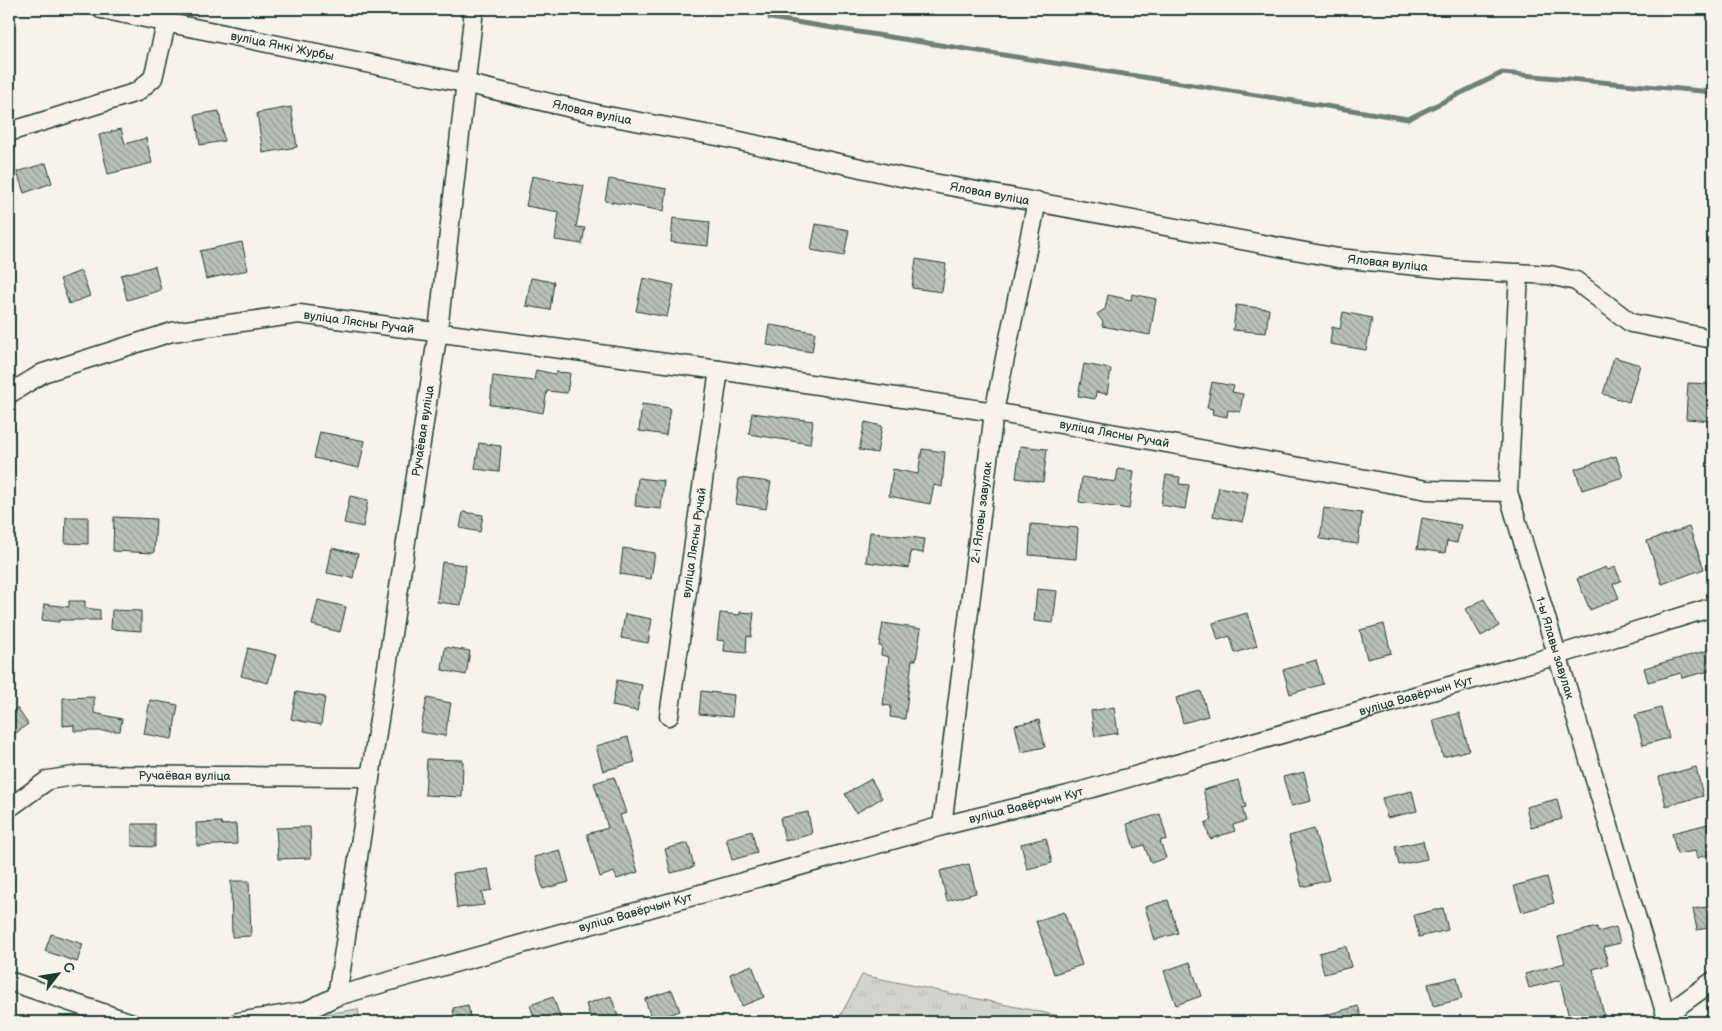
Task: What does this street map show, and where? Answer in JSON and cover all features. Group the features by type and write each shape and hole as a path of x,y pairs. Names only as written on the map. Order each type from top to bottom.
{"street":[{"name":"вуліца Янкі Журбы","path":"102,9 464,83"},
{"name":"Ручаёвая вуліца","path":"337,996 438,331 464,83 474,9"},
{"path":"9,132 137,92 153,78 167,21"},
{"name":"Яловая вуліца","path":"464,83 597,114 722,137 901,177 1338,258 1550,275 1576,281 1631,323 1713,339"},
{"name":"2-і Яловы завулак","path":"942,826 994,412 1037,201"},
{"name":"1-ы Ялавы завулак","path":"1519,273 1508,492 1666,1015 1713,982"},
{"name":"вуліца Лясны Ручай","path":"9,394 44,373 172,332 299,314 438,331 719,370 994,412 1427,490 1508,492"},
{"name":"вуліца Лясны Ручай","path":"669,716 719,370"},
{"name":"вуліца Вавёрчын Кут","path":"337,996 942,826 1068,795 1558,655 1713,607"},
{"name":"Ручаёвая вуліца","path":"9,808 48,780 80,775 369,777"},
{"path":"9,981 129,1022"},
{"path":"238,1022 306,1011 337,996"}],"green space":[{"path":"862,975 1089,1022 837,1022"},
{"path":"358,1009 360,1022 272,1022"}],"building":[{"path":"291,107 297,147 263,153 257,113"},
{"path":"219,111 224,141 200,145 195,115"},
{"path":"121,129 125,144 146,138 152,163 108,174 99,135"},
{"path":"46,163 52,183 24,193 17,172"},
{"path":"532,176 584,186 576,227 585,228 582,244 555,240 559,212 526,206"},
{"path":"609,179 667,189 664,211 605,201"},
{"path":"673,218 710,222 708,246 671,242"},
{"path":"816,224 849,230 844,256 811,250"},
{"path":"242,242 248,270 206,279 200,251"},
{"path":"916,259 946,264 942,292 912,288"},
{"path":"155,266 161,290 127,300 121,275"},
{"path":"81,271 90,296 69,304 60,279"},
{"path":"531,278 554,282 550,310 526,306"},
{"path":"643,278 674,285 667,317 636,311"},
{"path":"1132,294 1156,299 1150,335 1102,326 1103,322 1097,314 1105,309 1108,295 1131,300"},
{"path":"1236,305 1269,309 1266,333 1233,330"},
{"path":"1343,312 1372,318 1366,350 1330,344 1332,327 1340,329"},
{"path":"770,325 815,332 812,352 767,345"},
{"path":"1614,357 1640,365 1629,402 1603,394"},
{"path":"1084,364 1111,369 1107,394 1096,392 1095,399 1078,396"},
{"path":"536,370 555,374 556,372 570,373 567,393 547,391 543,413 490,405 493,376 534,381"},
{"path":"1212,382 1234,386 1232,392 1243,394 1240,412 1228,410 1227,417 1212,414 1213,409 1207,408"},
{"path":"1688,383 1713,384 1713,421 1686,419"},
{"path":"642,404 670,408 666,435 639,431"},
{"path":"752,413 813,421 810,444 749,434"},
{"path":"865,422 882,426 877,453 859,450"},
{"path":"320,432 365,441 359,468 314,458"},
{"path":"479,443 501,446 499,472 475,469"},
{"path":"1020,446 1047,449 1043,482 1016,478"},
{"path":"922,449 945,452 942,487 934,485 930,504 889,496 893,469 918,474"},
{"path":"1616,456 1623,477 1582,490 1575,469"},
{"path":"1118,469 1134,471 1129,509 1079,502 1082,477 1116,482"},
{"path":"1166,475 1180,477 1179,484 1189,485 1185,509 1161,505"},
{"path":"638,478 664,481 661,509 635,506"},
{"path":"739,478 771,482 766,509 736,504"},
{"path":"1219,487 1248,493 1243,522 1213,516"},
{"path":"350,496 368,500 363,527 344,523"},
{"path":"1324,508 1362,513 1358,544 1320,539"},
{"path":"463,512 483,515 480,532 460,528"},
{"path":"66,517 88,517 88,544 65,543"},
{"path":"114,517 156,519 154,553 113,551"},
{"path":"1422,518 1461,525 1457,543 1447,541 1445,553 1417,549"},
{"path":"1031,524 1078,528 1076,559 1029,555"},
{"path":"1689,527 1704,569 1662,584 1647,541"},
{"path":"870,532 925,539 923,553 911,551 909,568 866,562"},
{"path":"332,548 358,554 353,578 327,573"},
{"path":"623,548 655,553 651,579 620,574"},
{"path":"442,562 466,565 461,605 437,602"},
{"path":"1606,567 1608,570 1615,567 1621,581 1613,584 1619,598 1590,610 1577,579"},
{"path":"1037,589 1057,591 1053,623 1034,621"},
{"path":"1484,599 1499,626 1481,636 1466,609"},
{"path":"318,600 346,607 340,632 312,625"},
{"path":"69,601 85,601 85,608 100,610 100,620 59,620 59,622 42,620 44,604 69,607"},
{"path":"112,610 141,611 141,631 111,629"},
{"path":"740,612 754,613 751,637 747,636 746,653 724,651 725,641 717,640 720,613 740,615"},
{"path":"1247,613 1257,646 1235,653 1230,636 1218,640 1213,623"},
{"path":"625,614 652,619 648,643 621,638"},
{"path":"883,623 921,629 916,660 912,660 905,719 890,717 891,706 883,705 889,657 881,655 882,646 879,646"},
{"path":"1384,624 1391,653 1367,659 1360,630"},
{"path":"445,647 470,651 466,675 442,670"},
{"path":"248,648 276,655 268,683 241,676"},
{"path":"1713,649 1713,670 1682,678 1681,673 1648,682 1644,668"},
{"path":"1316,660 1323,684 1290,694 1283,670"},
{"path":"617,680 642,685 637,711 612,706"},
{"path":"701,691 734,695 732,717 699,714"},
{"path":"1201,691 1208,716 1183,723 1176,698"},
{"path":"296,692 325,697 321,725 291,719"},
{"path":"94,697 94,713 122,719 120,731 74,731 74,725 63,726 63,698"},
{"path":"427,698 451,703 445,736 420,732"},
{"path":"150,700 178,705 172,739 144,734"},
{"path":"1114,707 1118,733 1095,737 1091,711"},
{"path":"17,708 28,724 9,738 9,714"},
{"path":"1661,708 1669,738 1643,745 1635,715"},
{"path":"1459,713 1469,750 1443,757 1433,720"},
{"path":"1039,720 1045,747 1021,752 1015,725"},
{"path":"628,737 635,762 603,771 596,746"},
{"path":"427,759 463,760 462,797 425,795"},
{"path":"1696,767 1703,796 1666,806 1659,777"},
{"path":"1304,772 1311,801 1291,806 1283,777"},
{"path":"614,777 626,813 620,815 638,872 617,879 614,872 600,877 587,834 608,828 594,783"},
{"path":"871,779 882,798 856,813 845,794"},
{"path":"1238,780 1246,807 1242,808 1246,821 1233,825 1235,831 1210,839 1205,823 1212,820 1203,790"},
{"path":"1412,791 1417,811 1387,818 1382,798"},
{"path":"1557,799 1562,819 1531,827 1526,807"},
{"path":"808,812 812,834 785,841 780,818"},
{"path":"1160,814 1167,839 1160,841 1166,858 1151,863 1144,845 1134,848 1127,824"},
{"path":"221,822 222,825 236,824 237,844 197,846 196,823"},
{"path":"132,824 155,824 155,847 132,846"},
{"path":"1708,824 1713,853 1697,858 1695,851 1677,854 1672,833"},
{"path":"310,827 311,858 278,859 276,828"},
{"path":"1314,829 1329,880 1302,887 1289,836"},
{"path":"752,831 757,853 732,860 726,838"},
{"path":"1046,838 1052,863 1027,869 1021,844"},
{"path":"1423,841 1427,859 1399,865 1395,847"},
{"path":"688,843 694,867 671,873 665,849"},
{"path":"560,850 569,882 543,889 534,857"},
{"path":"969,864 976,893 947,901 940,871"},
{"path":"488,869 492,890 482,892 484,905 457,908 453,873"},
{"path":"1547,877 1554,903 1522,912 1514,886"},
{"path":"231,881 249,881 251,936 232,937"},
{"path":"1168,900 1178,933 1155,940 1145,907"},
{"path":"1713,906 1713,927 1697,930 1693,909"},
{"path":"1443,908 1448,930 1419,937 1414,915"},
{"path":"1064,912 1082,965 1054,974 1036,921"},
{"path":"1597,927 1598,932 1616,927 1620,943 1604,947 1608,965 1593,969 1604,1015 1593,1017 1594,1022 1570,1022 1560,980 1529,988 1525,974 1565,963 1558,937"},
{"path":"51,934 83,944 77,962 45,951"},
{"path":"1346,946 1351,967 1324,974 1319,953"},
{"path":"1190,962 1201,996 1176,1005 1164,971"},
{"path":"752,965 764,997 742,1006 730,974"},
{"path":"1457,977 1462,999 1433,1006 1428,984"},
{"path":"672,990 680,1011 652,1021 645,999"},
{"path":"611,996 618,1016 592,1022 586,1004"},
{"path":"553,997 562,1022 536,1022 530,1005"},
{"path":"468,1005 471,1022 455,1022 453,1008"},
{"path":"1358,1006 1363,1022 1315,1022 1315,1018"}],"waterway":[{"path":"770,18 1408,119 1502,73 1713,92"}]}
